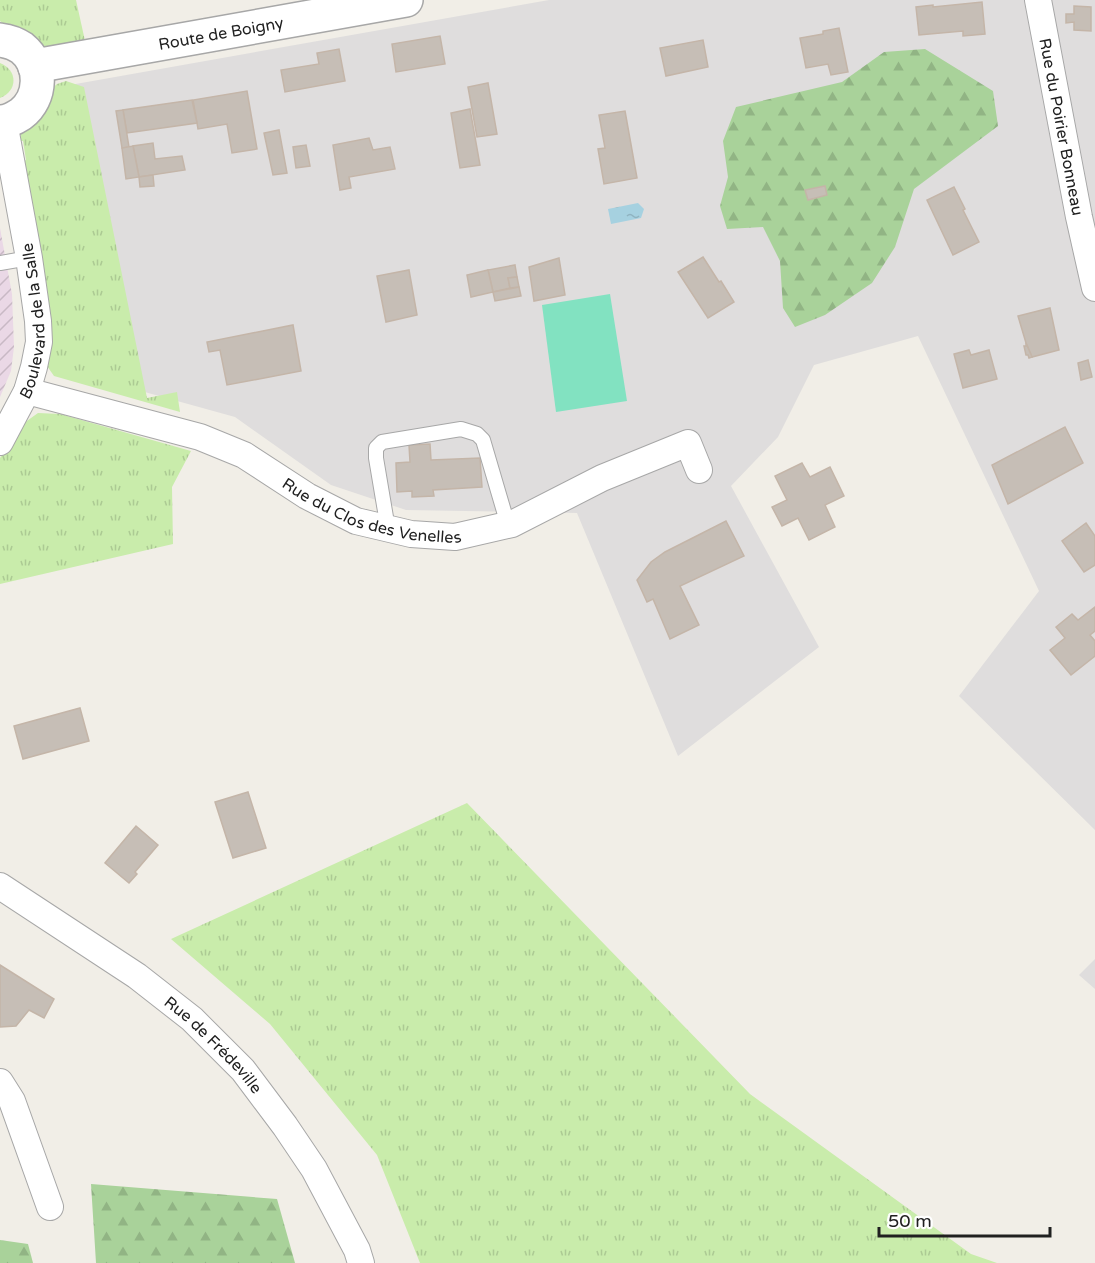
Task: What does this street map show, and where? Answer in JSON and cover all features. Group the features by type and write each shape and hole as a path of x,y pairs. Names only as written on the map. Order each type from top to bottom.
{"street":[{"name":"Route de Boigny","path":"35,67 406,0"},
{"name":"Rue du Poirier Bonneau","path":"1038,0 1095,288"},
{"path":"0,40 11,42 21,48 35,67 37,77 34,100 16,118 2,122"},
{"name":"Boulevard de la Salle","path":"0,442 27,391 39,342 29,258 2,122"},
{"name":"Rue du Clos des Venelles","path":"27,391 200,437 244,455 307,496 356,521 411,534 454,537 508,525 602,478 688,443 699,470"},
{"name":"Rue de Frédeville","path":"0,886 136,976 192,1019 243,1070 314,1169 357,1250 361,1263"},
{"path":"0,1082 12,1101 50,1207"}],"lane":[{"path":"0,263 29,258"},
{"path":"388,529 376,448 382,442 461,429 477,434 483,440 508,525"}],"shaded area":[{"path":"549,0 1095,0 1095,830 959,696 1039,591 918,336 814,365 778,437 731,486 819,647 678,756 577,513 406,510 331,485 235,417 123,386 70,85"},
{"path":"0,228 12,294 14,347 11,371 0,397"},
{"path":"1095,959 1095,989 1079,975"}],"green space":[{"path":"0,0 76,0 87,50 62,56 18,37 0,21"},
{"path":"925,49 993,91 998,126 914,189 895,247 872,283 825,315 795,327 783,308 780,261 763,227 727,229 720,206 728,177 723,141 736,107 842,82 884,52"},
{"path":"0,63 10,70 14,80 10,91 0,98"},
{"path":"66,81 84,87 147,398 177,392 180,412 54,376 47,366 47,288 22,162 26,160 23,141 20,141 22,124 49,91 57,84"},
{"path":"610,294 627,401 556,412 542,305"},
{"path":"38,413 60,414 191,451 172,487 173,544 0,584 0,458 24,423"},
{"path":"467,803 750,1094 971,1254 997,1263 420,1263 377,1155 270,1024 171,939"},
{"path":"91,1184 277,1199 295,1263 96,1263"},
{"path":"0,1240 28,1244 33,1263 0,1263"}],"water":[{"path":"638,203 644,209 641,218 611,224 608,209"}],"building":[{"path":"982,2 985,34 963,36 963,31 919,35 916,7"},
{"path":"1074,6 1091,7 1091,31 1074,30 1074,22 1066,23 1066,14 1074,14"},
{"path":"839,28 848,72 831,75 828,64 806,68 800,38 823,34 823,31"},
{"path":"440,36 445,64 396,72 392,44"},
{"path":"703,40 708,67 666,76 660,48"},
{"path":"339,49 345,81 285,92 281,70 319,64 317,53"},
{"path":"488,83 497,134 477,137 468,87"},
{"path":"247,91 257,149 232,153 227,124 198,129 193,100"},
{"path":"192,100 197,123 127,133 123,110"},
{"path":"470,109 480,165 460,168 451,113"},
{"path":"123,110 129,147 122,148 116,111"},
{"path":"625,111 637,178 604,184 598,149 605,148 599,115"},
{"path":"279,130 287,173 273,175 264,133"},
{"path":"369,138 373,150 390,147 395,169 349,177 351,188 340,190 333,145"},
{"path":"153,143 155,159 182,156 185,170 139,177 133,146"},
{"path":"306,145 310,166 296,168 293,147"},
{"path":"133,146 139,177 126,179 122,148"},
{"path":"153,175 154,186 140,187 139,177"},
{"path":"825,186 827,195 808,200 805,190"},
{"path":"954,187 979,242 953,255 927,200"},
{"path":"703,257 734,302 708,318 678,272"},
{"path":"559,258 565,295 534,301 529,267"},
{"path":"515,265 517,277 508,278 510,288 493,292 488,270"},
{"path":"409,270 417,315 386,322 377,276"},
{"path":"488,270 493,292 471,297 467,275"},
{"path":"517,277 519,287 510,288 508,278"},
{"path":"519,287 521,296 495,301 493,292"},
{"path":"1050,308 1059,350 1032,357 1018,316"},
{"path":"293,325 301,371 227,385 220,350 209,352 207,342"},
{"path":"1026,343 1032,357 1029,358 1024,346"},
{"path":"969,350 971,355 989,350 997,379 963,388 954,354"},
{"path":"1088,360 1092,377 1081,380 1078,363"},
{"path":"1065,427 1083,463 1008,504 992,465"},
{"path":"430,444 431,460 480,458 482,487 433,490 434,496 412,497 412,491 397,492 396,463 410,462 409,445"},
{"path":"802,463 810,477 830,467 844,496 825,505 835,527 809,540 798,518 782,526 772,507 787,500 775,476"},
{"path":"726,521 744,556 680,586 699,625 670,639 653,599 647,602 637,580 651,562 665,552"},
{"path":"1086,523 1095,536 1095,565 1084,572 1062,541"},
{"path":"1095,607 1095,631 1090,635 1095,641 1095,656 1071,675 1050,650 1065,638 1056,627 1072,614 1078,620"},
{"path":"80,708 89,741 23,759 14,726"},
{"path":"248,792 266,848 233,858 215,802"},
{"path":"136,826 158,845 135,872 137,874 129,883 105,863"},
{"path":"0,965 54,999 44,1018 29,1010 16,1026 0,1027"}]}
